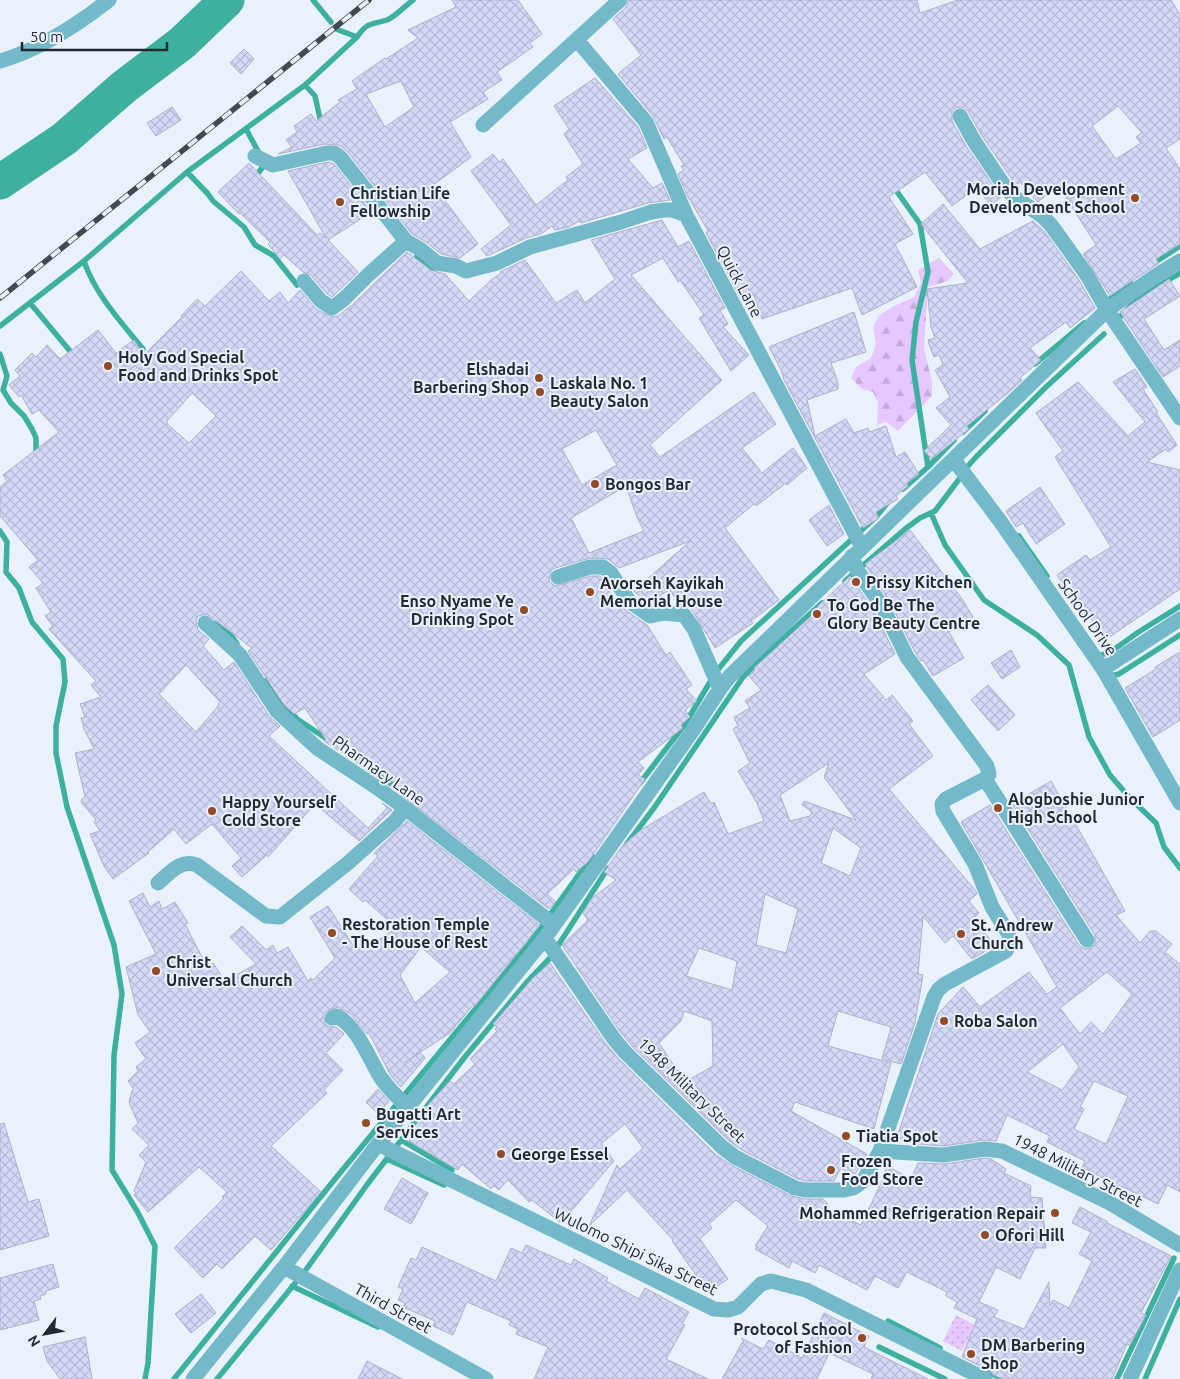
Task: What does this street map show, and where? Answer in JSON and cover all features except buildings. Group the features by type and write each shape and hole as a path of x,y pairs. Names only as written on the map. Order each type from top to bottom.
{"street":[{"path":"0,61 20,55 50,39 109,0"},
{"path":"483,125 620,0"},
{"name":"Quick Lane","path":"577,40 646,122 686,215 857,552 858,570 882,606 907,657 987,766 989,774 986,779 1087,940"},
{"path":"960,116 974,141 1005,187 1013,196 1042,216 1051,225 1087,276 1107,310 1180,418"},
{"path":"254,156 273,165 334,153 340,157 406,241 437,263 456,266 466,271 497,263 530,247 651,212 672,210 686,215"},
{"path":"304,281 321,301 332,308 406,241"},
{"path":"192,1379 284,1267 378,1144 545,938 553,924 691,733 720,689 857,552 1107,310 1154,276 1180,261"},
{"name":"School Drive","path":"954,460 1000,520 1103,669 1180,803"},
{"path":"558,577 590,567 603,567 611,573 629,601 650,616 664,613 684,615 694,629 720,689"},
{"path":"1103,669 1180,620"},
{"name":"Pharmacy Lane","path":"205,623 240,655 277,710 317,748 376,786 553,924"},
{"path":"880,1151 938,990 945,984 1006,951 1011,942 1008,933 992,907 975,864 943,811 942,804 946,799 986,779"},
{"path":"158,882 182,863 190,862 197,864 266,916 280,917 396,821 405,808"},
{"name":"1948 Military Street","path":"545,938 614,1039 625,1052 722,1147 736,1157 795,1188 805,1190 844,1190 853,1188 863,1181 880,1151 943,1155 985,1149 1002,1151 1110,1203 1180,1245"},
{"path":"332,1018 337,1016 351,1027 389,1089 408,1107"},
{"name":"Wulomo Shipi Sika Street","path":"378,1144 714,1309 728,1310 738,1307 760,1284 771,1280 806,1290 985,1379"},
{"name":"Third Street","path":"284,1267 486,1379"},
{"path":"1130,1379 1180,1270"}],"green space":[{"path":"939,258 954,274 948,281 928,287 924,348 932,382 932,396 898,431 886,422 877,425 878,403 873,392 862,389 851,378 856,367 871,358 876,345 873,327 879,316 892,307 914,297 921,283 918,270"},
{"path":"956,1315 975,1325 962,1351 943,1341"}],"waterway":[{"path":"0,182 64,139 125,86 182,43 227,0"},
{"path":"313,0 331,22"},
{"path":"0,326 84,261 187,172 305,85 357,37 364,28 370,24 387,20 413,0"},
{"path":"336,29 357,37"},
{"path":"305,85 315,96 321,123"},
{"path":"246,129 265,164 259,172"},
{"path":"187,172 213,201 244,227 255,245 274,256 297,285"},
{"path":"893,186 920,224 928,272 916,322 912,360 928,467"},
{"path":"1151,265 1180,246"},
{"path":"417,256 435,274"},
{"path":"84,261 102,296 143,349"},
{"path":"1119,318 1137,299 1180,273"},
{"path":"1105,303 1130,282"},
{"path":"30,303 75,357"},
{"path":"1035,364 1084,323"},
{"path":"966,471 967,467 977,456 1046,387 1104,334"},
{"path":"0,354 7,376 3,390 32,429 36,438 36,455"},
{"path":"963,432 985,411"},
{"path":"903,489 954,440"},
{"path":"845,581 905,529 920,518 935,511 963,474"},
{"path":"640,783 685,724 716,672 741,641 876,517 888,502"},
{"path":"931,513 945,545 984,600 1037,635 1069,665 1089,737 1110,775 1129,797 1156,823 1164,847 1180,868"},
{"path":"0,531 7,542 6,572 19,588 32,622 63,659 65,682 56,726 56,753 67,807 114,945 122,994 114,1055 112,1170 137,1211 155,1246 148,1363 145,1379"},
{"path":"1019,536 1047,576"},
{"path":"626,845 654,808 743,677 822,603"},
{"path":"1097,656 1113,650 1180,606"},
{"path":"215,624 231,635 237,644"},
{"path":"1110,676 1119,674 1180,635"},
{"path":"266,681 297,719 330,741"},
{"path":"355,759 397,788"},
{"path":"174,1379 335,1179 529,944 592,856"},
{"path":"217,1379 305,1271 369,1182 464,1058 527,982 550,958 608,868"},
{"path":"401,1140 452,1170"},
{"path":"387,1159 444,1185"},
{"path":"1117,1379 1174,1258"},
{"path":"292,1286 378,1327"},
{"path":"1145,1379 1180,1299"},
{"path":"888,1321 940,1348"},
{"path":"879,1347 945,1379"},
{"path":"984,1370 1002,1379"}],"railway":[{"path":"0,298 369,0"}],"place":[{"name":"Moriah Development Development School","path":"1135,198"},
{"name":"Christian Life Fellowship","path":"340,202"},
{"name":"Holy God Special Food and Drinks Spot","path":"108,366"},
{"name":"Elshadai Barbering Shop","path":"539,378"},
{"name":"Laskala No. 1 Beauty Salon","path":"540,392"},
{"name":"Bongos Bar","path":"595,484"},
{"name":"Prissy Kitchen","path":"856,582"},
{"name":"Avorseh Kayikah Memorial House","path":"590,592"},
{"name":"Enso Nyame Ye Drinking Spot","path":"524,610"},
{"name":"To God Be The Glory Beauty Centre","path":"817,614"},
{"name":"Alogboshie Junior High School","path":"998,808"},
{"name":"Happy Yourself Cold Store","path":"212,811"},
{"name":"Restoration Temple - The House of Rest","path":"332,933"},
{"name":"St. Andrew Church","path":"961,934"},
{"name":"Christ Universal Church","path":"156,971"},
{"name":"Roba Salon","path":"944,1021"},
{"name":"Bugatti Art Services","path":"366,1123"},
{"name":"Tiatia Spot","path":"846,1136"},
{"name":"George Essel","path":"501,1154"},
{"name":"Frozen Food Store","path":"831,1170"},
{"name":"Mohammed Refrigeration Repair","path":"1055,1213"},
{"name":"Ofori Hill","path":"985,1235"},
{"name":"Protocol School of Fashion","path":"862,1338"},
{"name":"DM Barbering Shop","path":"971,1354"}]}
